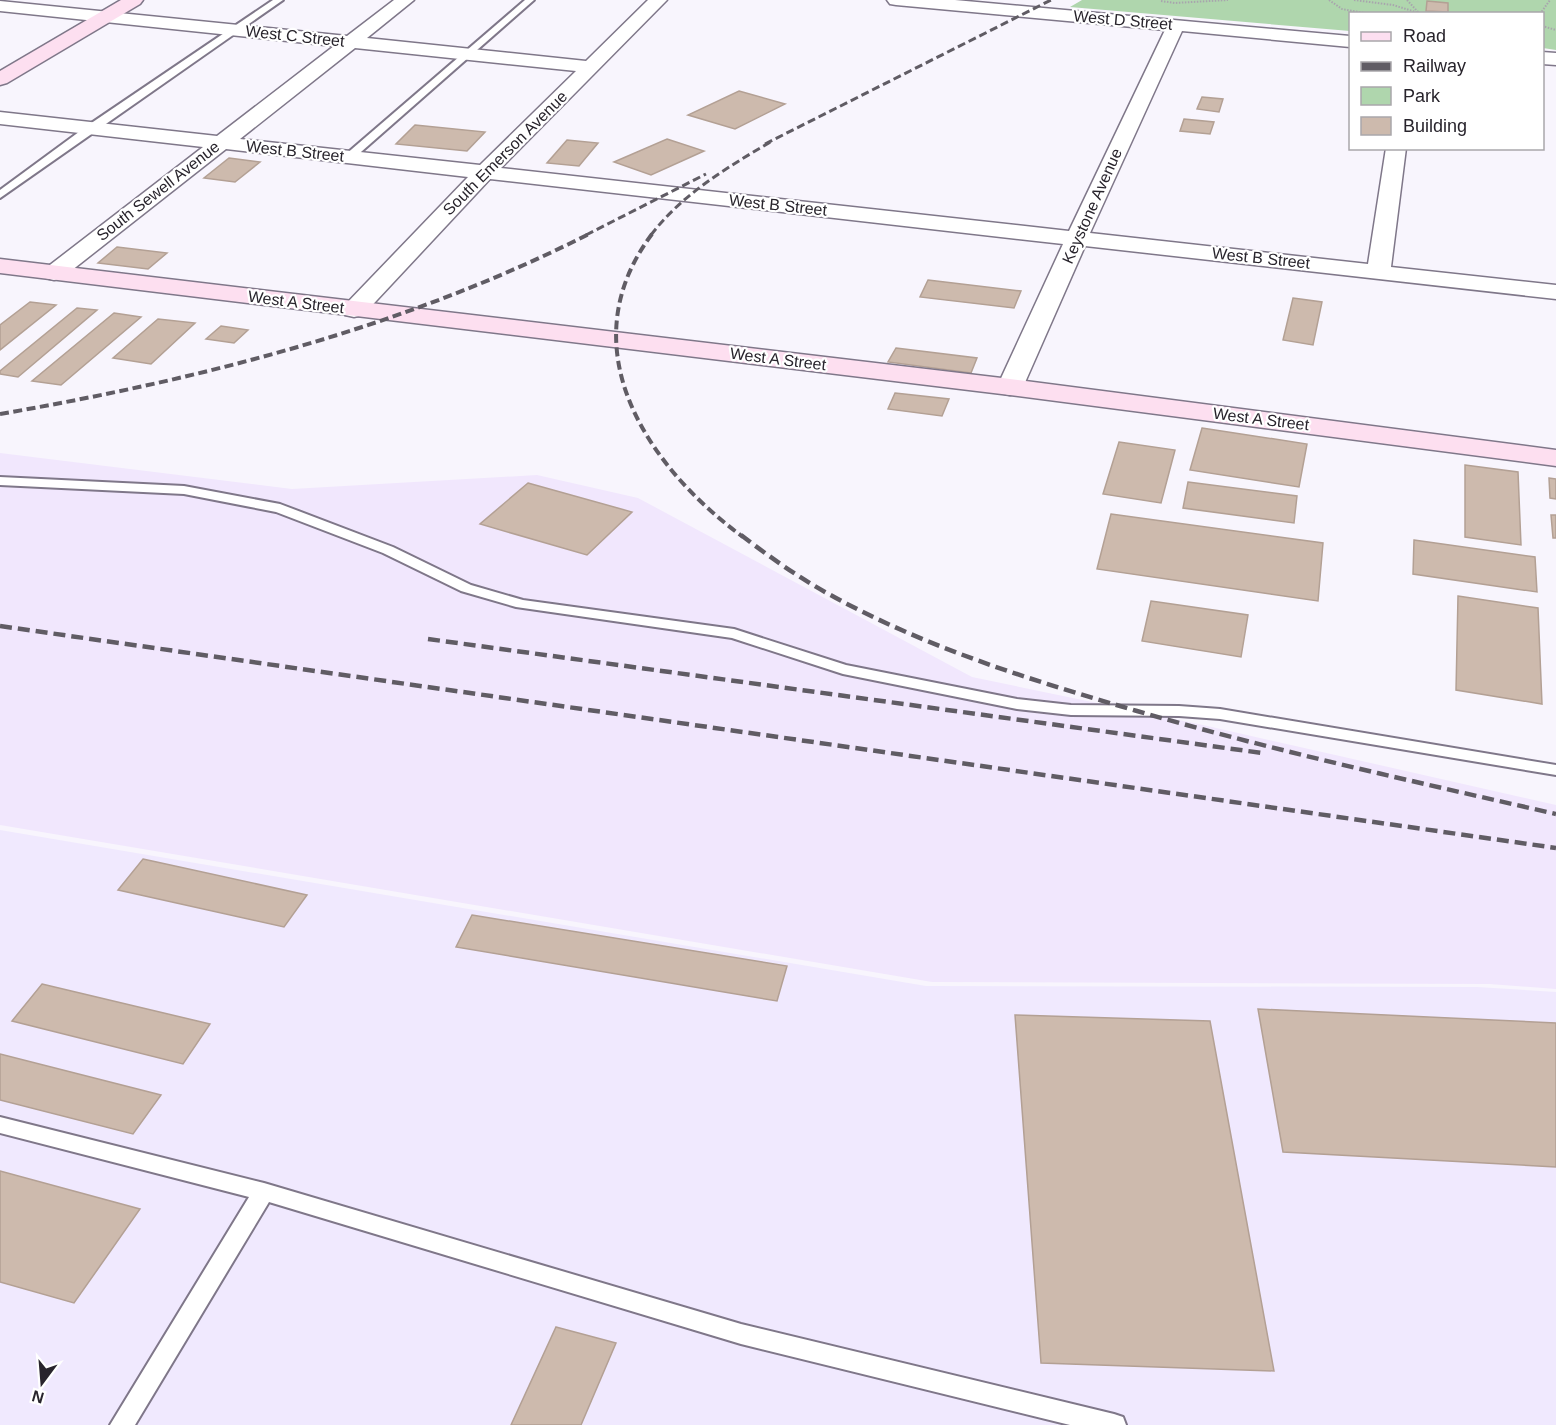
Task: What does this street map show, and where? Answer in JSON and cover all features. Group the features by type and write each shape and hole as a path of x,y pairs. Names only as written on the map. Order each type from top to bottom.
{"street":[{"path":"0,78 134,0"},
{"name":"South Sewell Avenue","path":"54,273 405,0"},
{"name":"South Emerson Avenue","path":"354,310 484,173 658,0"},
{"name":"West D Street","path":"896,0 1349,41"},
{"name":"West C Street","path":"0,6 591,67"},
{"name":"Keystone Avenue","path":"1010,387 1176,25"},
{"name":"West B Street","path":"0,118 1556,292"},
{"path":"1379,272 1396,150"},
{"name":"West A Street","path":"0,266 1010,387 1556,458"}],"lane":[{"path":"0,195 91,128 279,0"},
{"path":"349,157 530,0"},
{"path":"0,481 184,490 280,508 388,550 466,588 521,604 734,634 843,669 1017,704 1071,710 1179,711 1220,714 1556,770"},
{"path":"0,1125 264,1192 741,1334 1114,1425"},
{"path":"122,1425 264,1192"}],"path":[{"path":"1161,1 1175,3 1228,0"},
{"path":"1329,0 1334,6 1358,12"},
{"path":"1354,0 1393,5 1416,12"},
{"path":"1407,0 1418,12"}],"shaded area":[{"path":"0,453 292,489 537,475 638,498 972,677 1203,725 1556,805 1556,989 1489,984 932,982 0,825"},
{"path":"0,830 926,986 1477,987 1556,992 1556,1425 0,1425"}],"green space":[{"path":"1082,0 1556,0 1556,50 1544,48 1544,12 1349,12 1349,31 1070,7"}],"building":[{"path":"1427,1 1448,3 1448,12 1426,11"},
{"path":"739,91 785,104 735,129 688,115"},
{"path":"1202,97 1223,99 1219,112 1197,109"},
{"path":"1184,119 1214,122 1210,134 1180,131"},
{"path":"415,125 485,132 467,151 396,144"},
{"path":"667,139 704,151 651,175 614,162"},
{"path":"567,140 598,143 579,166 547,163"},
{"path":"229,158 260,162 235,182 204,178"},
{"path":"117,247 167,253 148,269 98,263"},
{"path":"928,280 1021,291 1014,308 920,297"},
{"path":"1293,298 1322,302 1313,345 1283,340"},
{"path":"30,302 56,305 0,350 0,325"},
{"path":"77,308 97,310 18,377 0,374 0,371"},
{"path":"114,313 141,317 61,385 32,381"},
{"path":"158,319 195,323 151,364 113,358"},
{"path":"221,326 248,330 234,343 206,339"},
{"path":"896,348 977,358 971,373 888,362"},
{"path":"895,393 949,399 942,416 888,409"},
{"path":"1202,428 1307,444 1299,487 1190,470"},
{"path":"1119,442 1175,450 1161,503 1103,494"},
{"path":"1465,465 1518,472 1521,545 1465,537"},
{"path":"1549,478 1556,479 1556,499 1550,498"},
{"path":"1188,482 1297,496 1294,523 1183,508"},
{"path":"528,483 632,512 587,555 480,524"},
{"path":"1111,514 1323,543 1318,601 1097,569"},
{"path":"1551,515 1556,515 1556,538 1553,538"},
{"path":"1414,540 1535,557 1537,592 1413,574"},
{"path":"1458,596 1538,608 1542,704 1456,690"},
{"path":"1151,601 1248,615 1241,657 1142,641"},
{"path":"143,859 307,895 284,927 118,890"},
{"path":"472,915 787,966 777,1001 456,947"},
{"path":"42,984 210,1024 183,1064 12,1021"},
{"path":"1258,1009 1556,1023 1556,1167 1283,1152"},
{"path":"1015,1015 1210,1021 1274,1371 1041,1363"},
{"path":"0,1054 161,1095 133,1134 0,1100"},
{"path":"0,1171 140,1209 74,1303 0,1282"},
{"path":"556,1327 616,1343 581,1425 511,1425"}],"railway":[{"path":"765,144 1051,0"},
{"path":"651,235 663,220 691,194 772,141"},
{"path":"586,235 706,174"},
{"path":"0,414 152,384 302,346 375,323 448,296 519,267 589,234"},
{"path":"652,234 628,276 617,318 618,360 629,400 649,439 676,475 708,508 743,537"},
{"path":"741,535 811,584 836,598 908,633 1021,676 1241,739 1346,766 1556,814"},
{"path":"0,626 1556,848"},
{"path":"428,639 1262,753"}]}
